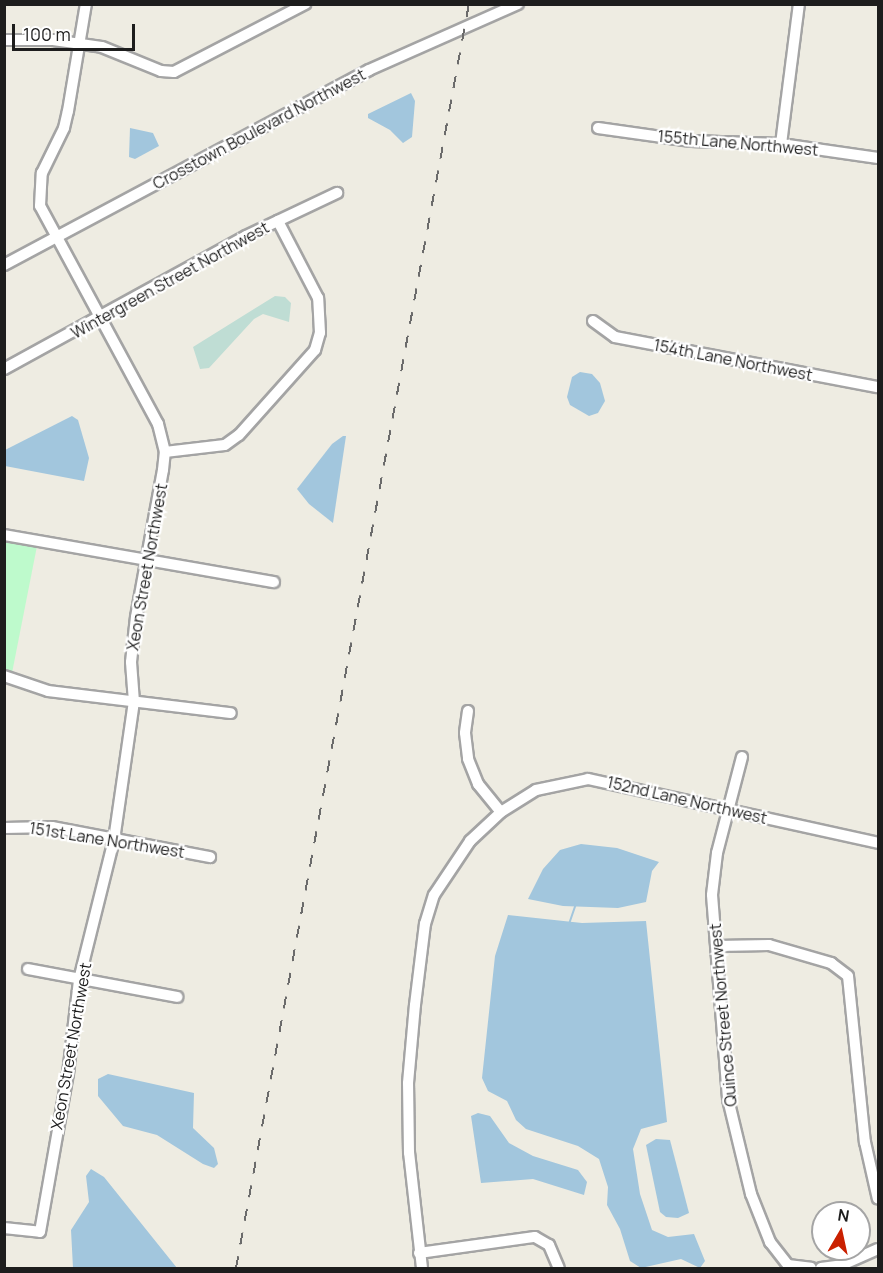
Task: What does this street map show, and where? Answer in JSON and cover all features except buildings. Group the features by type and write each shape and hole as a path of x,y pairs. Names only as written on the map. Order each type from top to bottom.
{"street":[{"name":"Xeon Street Northwest","path":"4,1228 40,1232 68,1074 79,980 114,840 134,702 132,641 148,562 165,452 158,424 40,206 38,189 44,166 64,128 81,44 86,4"},
{"path":"4,40 81,44 119,51 161,71 174,72 305,4"},
{"name":"Crosstown Boulevard Northwest","path":"4,265 369,70 518,4"},
{"path":"781,144 799,4"},
{"name":"155th Lane Northwest","path":"598,128 691,141 781,144 879,159"},
{"name":"Wintergreen Street Northwest","path":"4,369 278,221 337,193"},
{"path":"165,452 210,448 232,440 315,350 320,333 318,298 278,221"},
{"name":"154th Lane Northwest","path":"593,321 615,338 879,387"},
{"path":"4,535 148,562 274,582"},
{"path":"4,676 48,691 231,713"},
{"path":"468,711 465,733 468,759 478,784 501,812"},
{"name":"Quince Street Northwest","path":"742,758 713,875 728,1099 751,1194 766,1232 786,1267"},
{"name":"152nd Lane Northwest","path":"422,1269 411,1201 408,1083 425,924 434,895 450,866 470,841 501,812 536,790 588,779 879,843"},
{"name":"151st Lane Northwest","path":"4,828 31,825 210,857"},
{"path":"717,946 769,945 831,963 848,976 866,1142 879,1199"},
{"path":"28,969 177,997"},
{"path":"419,1252 522,1236 536,1237 549,1245 559,1269"},
{"path":"821,1269 842,1265 879,1249"},
{"path":"786,1267 811,1269"}],"shaded area":[{"path":"411,93 415,101 412,137 403,143 390,130 368,118 368,114"},
{"path":"130,128 153,133 159,146 135,159 129,157"},
{"path":"275,296 285,297 291,303 289,322 263,314 254,319 209,368 200,369 193,347"},
{"path":"580,372 592,374 600,383 605,401 598,413 589,416 570,405 567,397 572,377"},
{"path":"72,416 78,420 89,458 84,481 5,466 5,450"},
{"path":"346,436 333,523 309,504 297,489 332,444"},
{"path":"581,844 617,848 659,862 652,871 646,902 618,908 563,906 528,899 543,869 560,850"},
{"path":"508,915 582,923 646,921 667,1122 641,1129 633,1149 640,1194 652,1230 668,1237 694,1234 705,1261 700,1268 681,1259 641,1268 630,1261 620,1229 607,1205 608,1187 599,1159 578,1146 526,1129 516,1120 507,1101 488,1091 482,1078 495,956"},
{"path":"108,1074 194,1093 193,1128 214,1148 218,1164 214,1168 203,1164 157,1135 123,1126 98,1096 98,1079"},
{"path":"478,1113 490,1116 509,1143 533,1156 578,1170 587,1182 584,1195 533,1179 481,1183 471,1116"},
{"path":"656,1139 670,1140 689,1213 678,1218 666,1217 660,1212 646,1145"},
{"path":"91,1169 104,1177 177,1268 73,1268 71,1230 89,1202 86,1176"}],"green space":[{"path":"4,540 37,546 12,673 5,670"}],"waterway":[{"path":"569,924 576,904"}],"railway":[{"path":"236,1268 469,4"}]}
